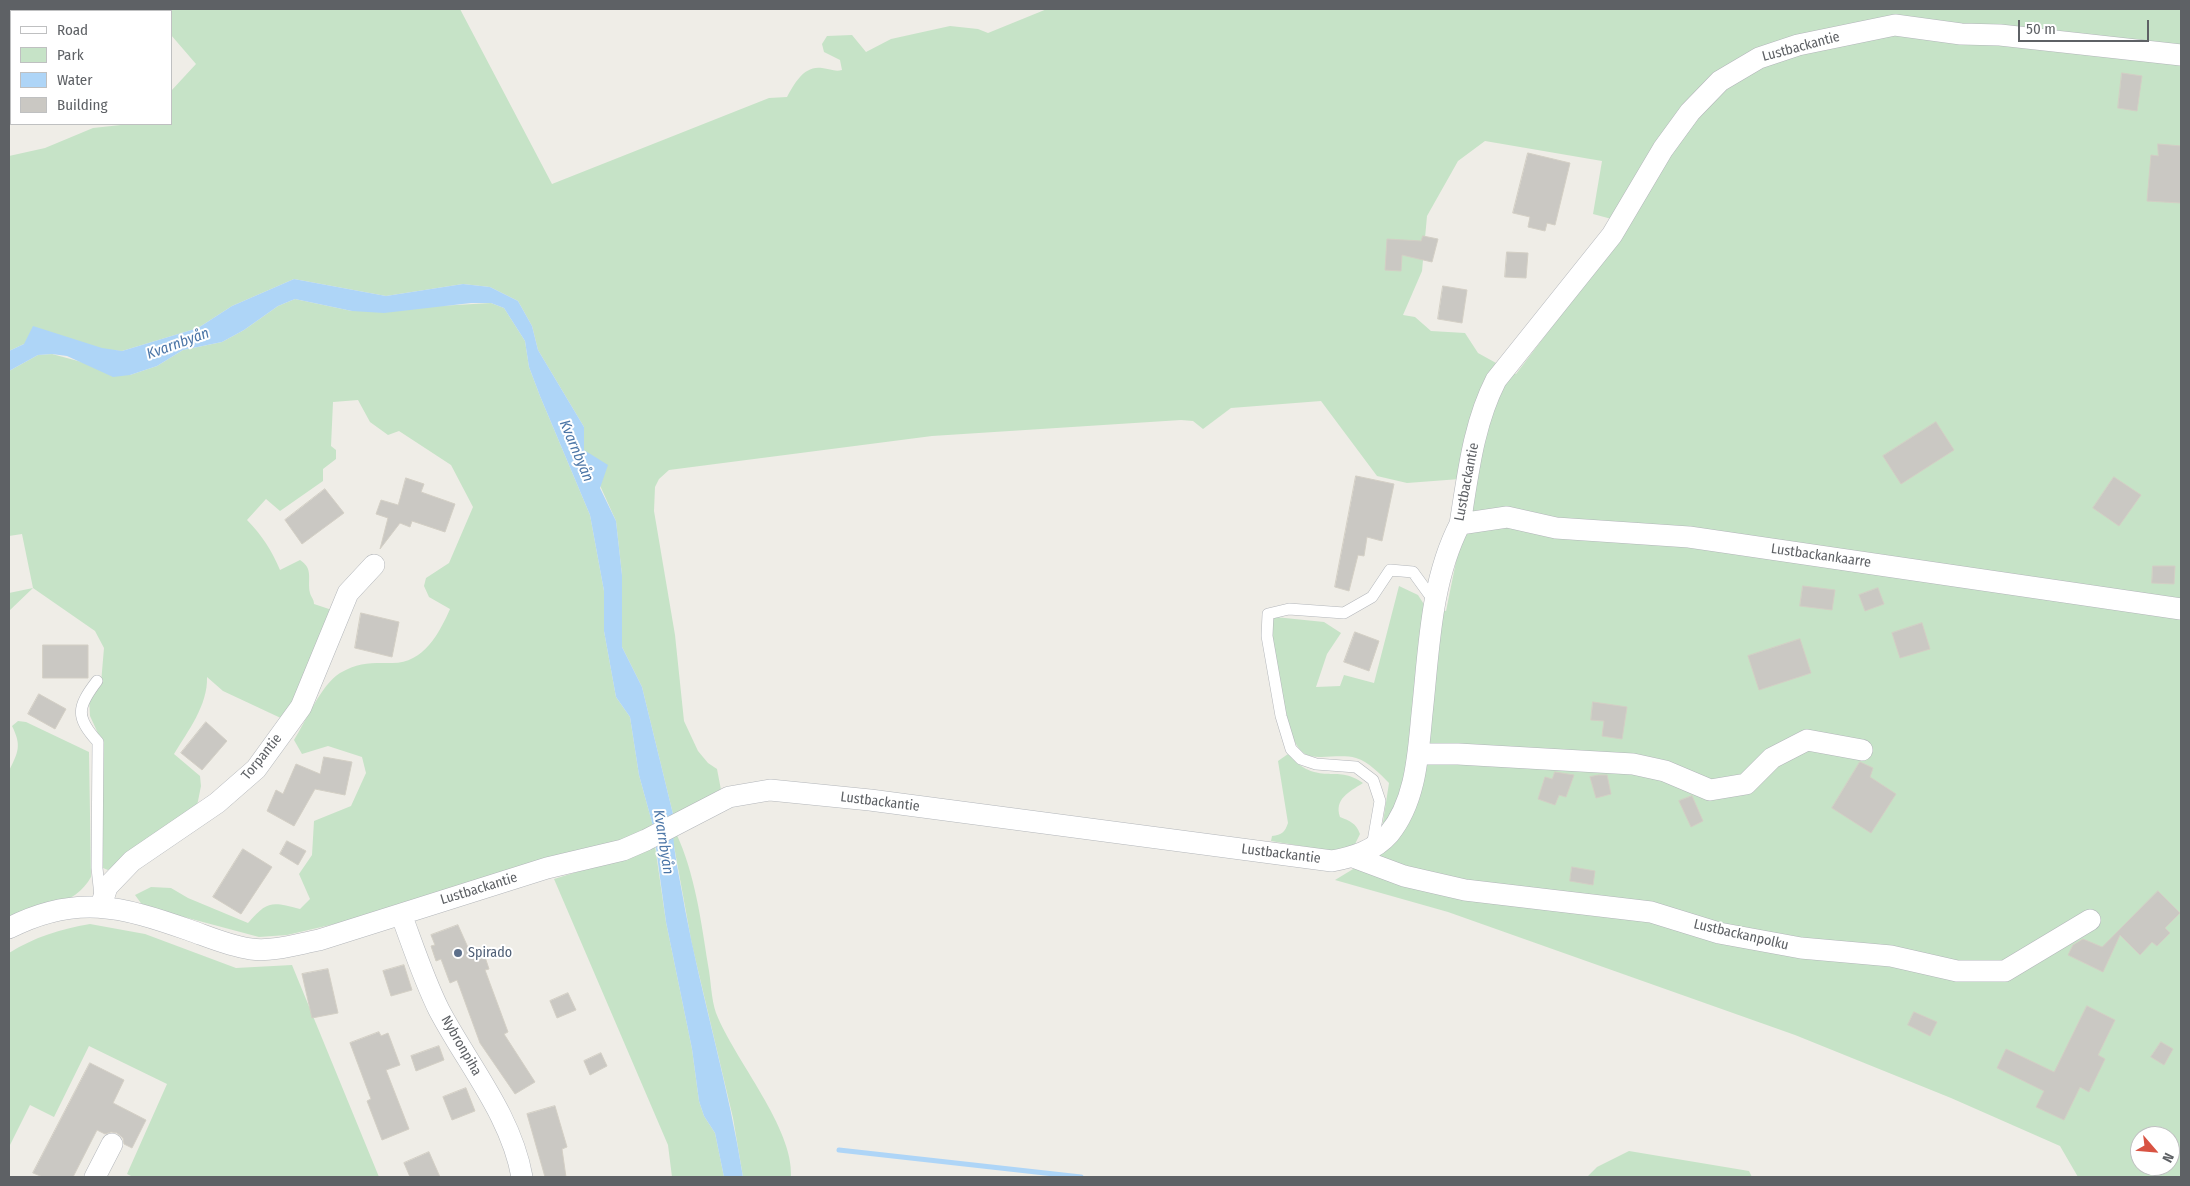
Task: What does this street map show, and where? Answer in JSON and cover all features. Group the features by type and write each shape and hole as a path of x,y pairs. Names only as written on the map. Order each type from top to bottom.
{"street":[{"name":"Lustbackantie","path":"9,928 30,917 55,909 101,906 135,912 230,945 253,950 281,947 319,940 547,868 623,850 729,797 770,790 870,800 1332,861 1362,853 1388,835 1406,806 1418,754 1434,601 1454,535 1460,524 1483,405 1496,380 1612,235 1663,149 1690,112 1720,81 1759,58 1798,45 1895,25 1961,34 2000,35 2181,55"},
{"name":"Lustbackankaarre","path":"1460,524 1507,517 1556,528 1689,537 2181,609"},
{"name":"Torpantie","path":"101,906 107,887 132,861 217,803 256,769 301,707 348,593 374,565"},
{"path":"1418,754 1458,754 1633,764 1665,771 1710,790 1746,784 1772,758 1807,740 1862,750"},
{"name":"Lustbackanpolku","path":"1362,853 1404,876 1465,890 1651,912 1728,935 1800,948 1891,956 1957,970 2005,971 2090,920"},
{"name":"Nybronpiha","path":"400,914 439,1009 498,1110 518,1158 522,1177"},
{"path":"95,1177 112,1144"}],"lane":[{"path":"1362,853 1380,801 1373,780 1356,767 1316,764 1301,759 1292,749 1281,716 1268,645 1268,614 1289,609 1344,613 1372,597 1390,570 1413,572 1434,601"},
{"path":"97,681 85,697 80,714 85,728 98,742 97,868 101,906"}],"green space":[{"path":"9,9 460,9 552,184 769,98 787,97 800,76 810,69 842,70 840,60 824,52 822,44 827,36 852,35 866,52 891,39 950,26 978,29 988,33 1047,9 2181,9 2181,1177 2078,1177 2060,1146 1951,1098 1795,1035 1448,912 1335,880 1378,854 1389,783 1370,765 1356,758 1310,756 1300,749 1292,736 1281,698 1270,625 1275,617 1324,622 1341,633 1327,654 1316,687 1340,686 1344,675 1374,683 1399,586 1418,595 1427,609 1446,611 1473,478 1407,483 1377,476 1321,401 1231,408 1203,429 1193,421 1181,420 932,436 669,470 659,479 655,487 654,511 675,635 684,721 698,751 708,763 717,769 722,795 673,814 642,687 622,647 622,575 616,521 584,450 584,427 538,350 532,326 518,301 490,287 463,284 386,296 294,279 232,306 198,328 122,351 24,344 9,351 9,156 45,148 93,128 121,125 172,125 172,90 196,64 172,36 172,10 10,10 10,24","holes":["1485,141 1602,161 1593,214 1630,224 1516,374 1478,353 1465,333 1431,331 1415,317 1403,315 1422,271 1427,216 1458,161"]},
{"path":"295,299 352,311 491,303 504,308 525,341 529,367 590,515 604,591 604,631 616,697 630,717 639,775 653,826 627,841 343,922 287,935 259,937 143,906 135,895 151,887 171,888 188,898 248,923 261,910 271,905 277,904 300,909 310,899 299,874 312,855 314,821 351,806 366,773 362,757 328,746 302,754 294,740 320,694 340,673 359,665 402,662 421,653 441,628 450,609 429,597 424,586 426,578 449,563 473,507 451,465 399,431 388,435 370,422 358,400 333,402 331,446 336,450 336,459 323,469 323,481 280,511 266,499 247,520 274,556 280,570 300,560 304,563 309,571 309,588 314,604 335,611 285,720 223,691 207,677 201,708 174,754 200,776 201,786 197,806 108,870 103,868 102,742 90,716 89,699 101,683 104,648 95,631 33,588 22,534 9,536 9,371 38,355 52,354 130,375 157,366 183,350 222,342 244,330 278,306"},
{"path":"33,588 9,611 9,593"},
{"path":"18,721 26,722 89,752 91,877 84,887 66,901 9,922 9,771 18,749 17,739 12,726"},
{"path":"1288,754 1309,770 1318,773 1353,777 1363,783 1344,797 1339,805 1340,817 1357,827 1360,834 1354,846 1331,851 1271,841 1272,836 1283,832 1288,823 1278,761"},
{"path":"676,833 693,881 716,1013 736,1052 774,1116 789,1158 791,1177 743,1177 733,1118 692,945 672,835"},
{"path":"655,846 666,922 692,1049 699,1101 704,1116 715,1133 724,1177 672,1177 668,1145 554,879 642,852"},
{"path":"90,924 145,934 236,968 292,965 379,1177 133,1177 127,1174 167,1084 89,1046 54,1117 30,1105 9,1147 9,953 28,942 48,934"},
{"path":"1629,1151 1749,1171 1752,1177 1587,1177 1597,1167"}],"water":[{"name":"Kvarnbyån","path":"294,279 386,296 463,284 490,287 518,301 532,326 538,350 584,427 584,450 608,465 600,488 616,521 622,575 622,647 642,687 673,814 675,850 685,909 743,1177 724,1177 715,1133 704,1116 699,1101 692,1049 666,922 653,826 639,775 630,717 616,697 604,631 604,591 590,515 529,367 525,341 504,308 491,303 471,303 384,313 352,311 295,299 278,306 244,330 222,342 183,350 157,366 130,375 113,377 67,356 52,354 38,355 9,371 9,351 24,344 33,326 102,348 122,351 198,328 232,306"}],"building":[{"path":"2122,73 2142,76 2137,111 2118,108"},
{"path":"2158,144 2181,146 2181,203 2147,201 2151,155 2158,156"},
{"path":"1528,153 1570,163 1555,225 1547,223 1545,231 1528,227 1530,217 1513,213"},
{"path":"1423,236 1438,239 1432,262 1402,255 1401,271 1385,270 1387,239 1421,241"},
{"path":"1507,252 1528,253 1526,278 1505,277"},
{"path":"1443,286 1467,290 1462,323 1438,319"},
{"path":"1936,422 1954,450 1901,484 1883,456"},
{"path":"1356,476 1394,484 1382,541 1367,537 1364,556 1358,555 1349,591 1335,587"},
{"path":"2114,477 2141,495 2119,526 2093,508"},
{"path":"406,478 424,484 421,492 455,504 445,532 412,521 410,527 400,523 380,549 388,518 376,514 381,500 398,505"},
{"path":"325,489 344,513 302,544 285,520"},
{"path":"2153,566 2175,566 2174,584 2152,583"},
{"path":"1803,586 1835,590 1832,610 1800,606"},
{"path":"1878,588 1884,604 1865,611 1859,595"},
{"path":"361,613 399,622 392,657 355,648"},
{"path":"1922,623 1930,649 1900,658 1892,633"},
{"path":"1355,632 1379,641 1369,671 1344,662"},
{"path":"1800,639 1811,673 1759,690 1748,656"},
{"path":"43,645 88,645 88,678 43,678"},
{"path":"39,694 66,709 55,729 28,714"},
{"path":"1593,702 1627,707 1622,739 1602,736 1604,721 1591,720"},
{"path":"206,722 227,741 202,770 181,753"},
{"path":"324,757 352,762 345,795 315,789 294,826 267,811 276,790 283,794 296,764 320,774"},
{"path":"1860,762 1873,768 1870,777 1896,794 1871,833 1832,808"},
{"path":"1555,772 1574,775 1566,797 1559,795 1555,805 1538,799 1545,777 1552,779"},
{"path":"1607,775 1611,794 1596,798 1590,777"},
{"path":"1692,796 1703,821 1691,827 1679,801"},
{"path":"287,841 306,851 298,865 280,854"},
{"path":"243,849 272,867 241,914 213,897"},
{"path":"1572,867 1595,871 1593,885 1570,881"},
{"path":"2158,891 2180,913 2165,928 2170,933 2157,946 2152,942 2140,955 2120,935 2103,972 2068,955 2073,945 2083,939 2102,947"},
{"path":"458,925 470,952 482,948 489,969 485,970 508,1032 504,1034 535,1082 515,1094 480,1043 457,980 450,983 441,959 436,961 431,946 435,945 431,935"},
{"path":"404,965 412,990 391,996 383,971"},
{"path":"328,969 338,1013 312,1018 302,974"},
{"path":"568,993 576,1010 557,1018 550,1001"},
{"path":"2087,1006 2115,1020 2098,1055 2105,1059 2089,1092 2080,1087 2064,1120 2036,1107 2044,1091 1997,1068 2006,1049 2054,1072"},
{"path":"1914,1012 1937,1022 1930,1036 1908,1025"},
{"path":"379,1032 381,1036 388,1033 400,1065 386,1070 409,1129 382,1140 367,1101 371,1099 350,1043"},
{"path":"2161,1042 2173,1049 2164,1065 2151,1057"},
{"path":"439,1046 444,1060 416,1071 411,1056"},
{"path":"601,1053 607,1066 590,1075 584,1061"},
{"path":"90,1063 124,1080 113,1103 146,1120 132,1148 124,1144 123,1138 117,1133 105,1134 97,1130 73,1177 43,1177 33,1173"},
{"path":"466,1088 475,1111 452,1120 443,1097"},
{"path":"555,1106 567,1147 562,1149 566,1177 545,1177 527,1114"},
{"path":"429,1152 440,1177 410,1177 404,1163"}],"waterway":[{"path":"839,1150 1081,1177"}],"place":[{"name":"Spirado","path":"458,953"}]}
